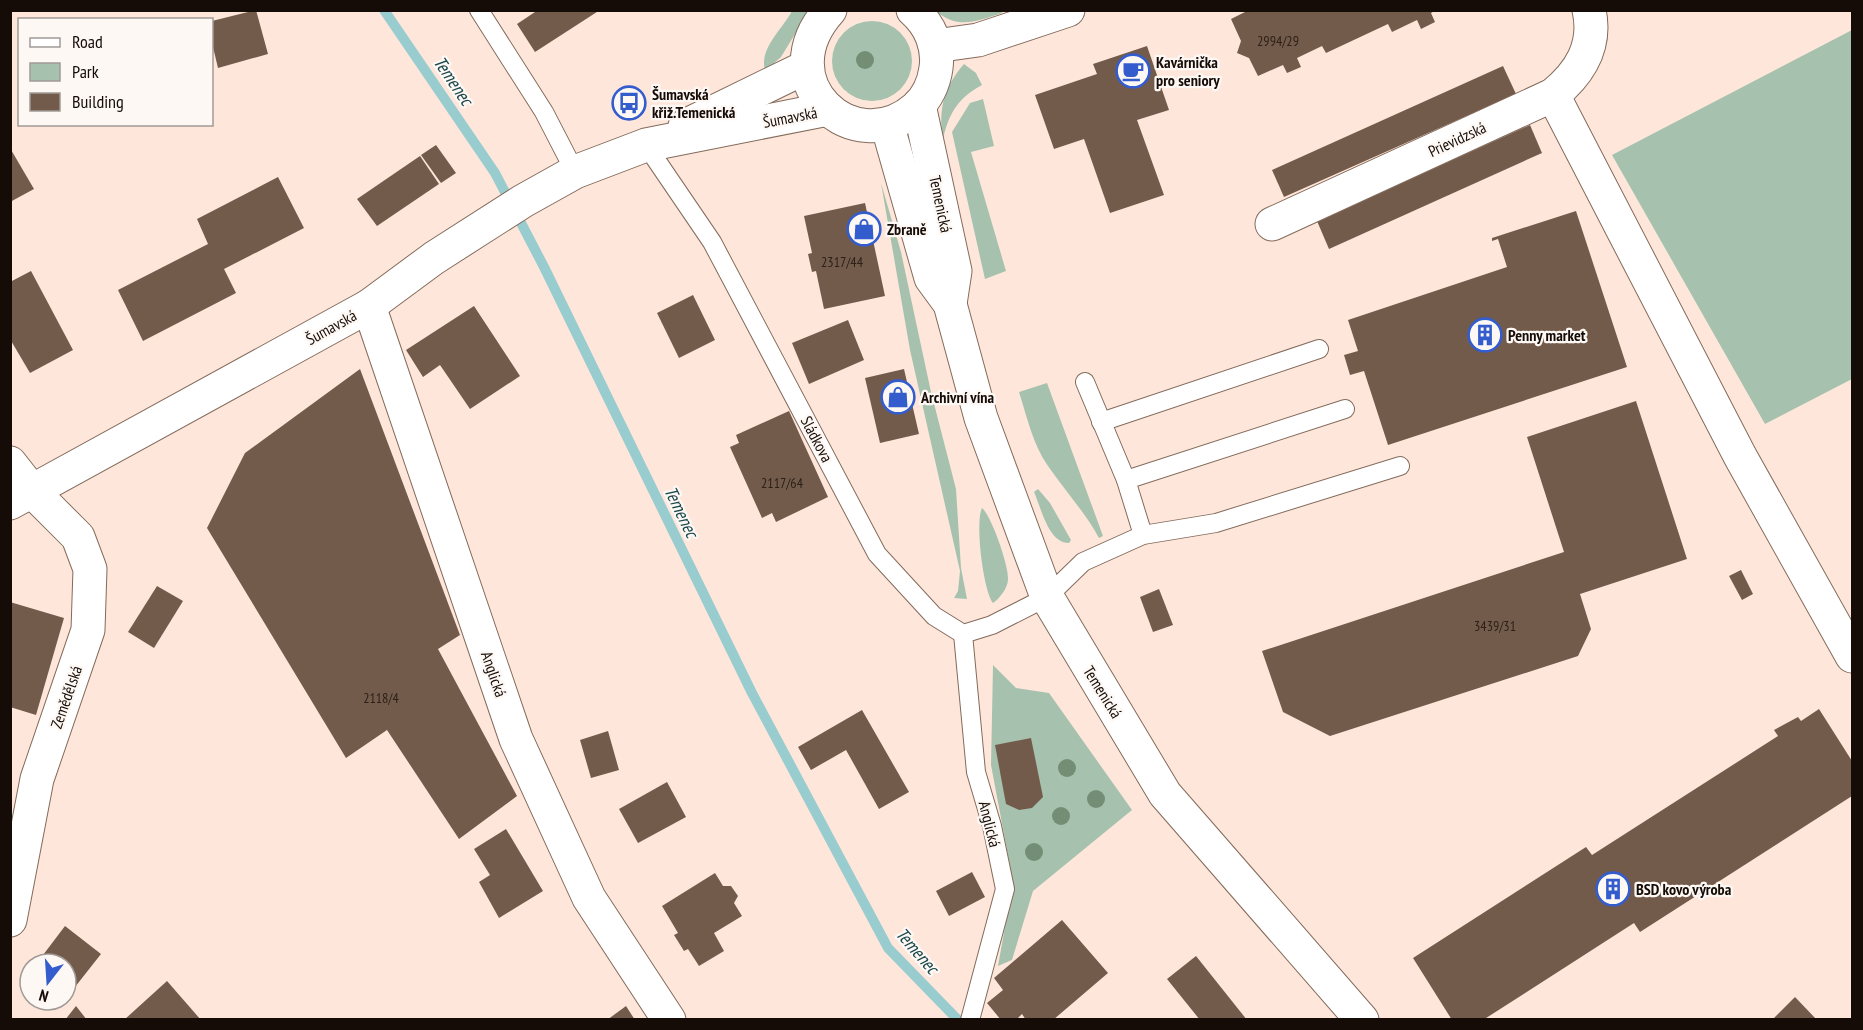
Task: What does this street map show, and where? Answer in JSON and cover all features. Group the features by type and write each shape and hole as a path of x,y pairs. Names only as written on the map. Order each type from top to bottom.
{"street":[{"path":"830,10 816,26 808,45 807,67 817,97 828,109 856,123 886,124 899,120 920,105 935,77 935,46 928,28 913,10"},
{"path":"935,46 978,40 1010,20 1068,10"},
{"name":"Prievidzská","path":"1272,224 1553,95 1570,81 1582,65 1590,44 1589,10"},
{"name":"Šumavská","path":"21,497 369,306 434,258 575,172 646,145 807,67"},
{"path":"1553,95 1740,456 1852,656"},
{"name":"Temenická","path":"920,105 955,271 950,304"},
{"name":"Šumavská","path":"646,145 828,109"},
{"name":"Temenická","path":"886,124 931,278 950,304 981,418 1047,597 1165,794 1362,1020"},
{"name":"Anglická","path":"369,306 516,739 589,898 669,1020"},
{"name":"Zemědělská","path":"10,463 21,497 78,537 90,569 88,630 38,779 10,920"}],"lane":[{"path":"479,10 543,112 575,172"},
{"name":"Sládkova","path":"646,145 712,242 877,554 934,616 963,634"},
{"path":"1101,422 1319,349"},
{"path":"1085,382 1126,480 1143,535"},
{"path":"1126,480 1345,409"},
{"path":"963,634 992,624 1047,597 1083,562 1143,535 1216,523 1400,466"},
{"name":"Anglická","path":"963,634 976,772 992,826 1005,889 971,1015"}],"green space":[{"path":"1001,10 1002,13 968,22 952,20 936,11"},
{"path":"792,11 809,11 781,57 765,71 765,55 768,47"},
{"path":"872,21 887,24 900,33 909,46 912,61 909,76 900,89 887,98 872,101 857,98 844,89 835,76 832,61 835,46 844,33 857,24"},
{"path":"1852,30 1852,379 1765,424 1612,155"},
{"path":"964,64 976,73 982,85 967,95 956,107 948,121 943,139 941,118 944,99 952,81"},
{"path":"983,99 994,146 971,152 1006,271 985,279 952,132 970,103"},
{"path":"881,183 901,252 931,392 956,489 961,568 967,599 954,598 958,591 960,571 910,350"},
{"path":"1047,383 1103,536 1099,538 1088,519 1043,458 1031,430 1019,392"},
{"path":"1038,489 1050,503 1071,540 1069,543 1056,537 1051,531 1034,492"},
{"path":"982,508 994,530 1008,573 1005,589 993,603 986,584 981,556 979,527"},
{"path":"993,665 1016,688 1049,693 1132,810 1033,891 1012,960 998,966 1013,882 991,765"}],"building":[{"path":"256,10 268,54 218,68 213,47 213,21"},
{"path":"538,10 600,10 535,52 517,24"},
{"path":"1249,10 1436,10 1431,13 1435,22 1421,29 1417,20 1392,32 1388,24 1326,53 1322,46 1297,58 1301,67 1287,73 1283,65 1258,76 1249,58 1237,53 1241,41 1231,19"},
{"path":"1147,46 1169,110 1137,120 1164,195 1110,213 1084,139 1054,149 1035,95 1097,74 1093,64"},
{"path":"1503,66 1516,94 1284,197 1272,170"},
{"path":"1530,125 1542,153 1329,249 1317,221"},
{"path":"436,145 456,173 441,183 421,155"},
{"path":"10,148 34,189 10,202"},
{"path":"420,156 439,184 377,226 357,199"},
{"path":"278,177 304,228 224,269 236,293 143,341 118,290 208,244 197,219"},
{"path":"865,203 885,296 824,309 816,271 812,272 808,254 812,253 804,216"},
{"name":"Penny market","path":"1576,211 1627,367 1388,445 1364,371 1350,375 1344,355 1358,351 1348,320 1507,267 1498,239 1492,241 1492,238"},
{"path":"31,271 73,350 30,373 10,339 10,282"},
{"path":"693,295 715,340 679,358 657,313"},
{"path":"474,306 520,376 470,409 440,365 423,377 406,350"},
{"path":"848,320 864,360 809,384 792,343"},
{"path":"360,369 460,635 438,649 517,796 459,839 387,730 346,758 207,528 245,453"},
{"path":"904,369 919,434 880,443 865,378"},
{"path":"1636,401 1687,559 1580,594 1591,629 1578,656 1330,736 1283,712 1262,651 1564,552 1527,437"},
{"path":"789,411 828,497 776,522 772,513 762,518 730,447 739,443 736,435"},
{"path":"1741,570 1753,594 1742,600 1729,576"},
{"path":"157,586 183,601 154,648 128,632"},
{"path":"1159,589 1173,625 1153,632 1140,597"},
{"path":"10,602 64,618 36,715 10,707"},
{"name":"BSD kovo výroba","path":"1819,709 1852,761 1852,796 1640,932 1634,923 1483,1020 1452,1020 1413,958 1586,847 1592,855 1778,736 1774,730 1798,717 1801,721"},
{"path":"862,710 909,792 879,809 846,750 811,770 798,747"},
{"path":"608,731 619,770 591,778 580,740"},
{"path":"1031,738 1043,797 1032,808 1019,810 1006,804 995,745"},
{"path":"667,782 686,817 638,843 619,809"},
{"path":"506,829 543,891 499,918 479,882 490,875 474,849"},
{"path":"972,872 985,897 949,916 936,891"},
{"path":"715,873 723,886 731,886 738,896 734,903 742,916 714,933 724,951 699,966 688,949 684,951 674,935 678,933 662,906"},
{"path":"1062,920 1108,973 1053,1020 1026,1020 1022,1014 1016,1020 1001,1020 987,1003 1003,990 994,978"},
{"path":"65,926 101,954 78,983 78,952 45,952"},
{"path":"1196,956 1247,1020 1200,1020 1167,979"},
{"path":"167,981 201,1020 124,1020"},
{"path":"1795,997 1817,1020 1772,1020"},
{"path":"626,1006 635,1020 607,1020"},
{"path":"78,1009 87,1020 65,1020 71,1012 78,1012"}],"waterway":[{"name":"Temenec","path":"384,10 495,173 544,267 752,693 888,948 958,1020"}],"place":[{"name":"Kavárnička pro seniory","path":"1133,71"},
{"name":"Šumavská křiž.Temenická","path":"629,103"},
{"name":"Zbraně","path":"864,229"},
{"name":"Penny market","path":"1485,335"},
{"name":"Archivní vína","path":"898,397"},
{"name":"BSD kovo výroba","path":"1613,889"}]}
